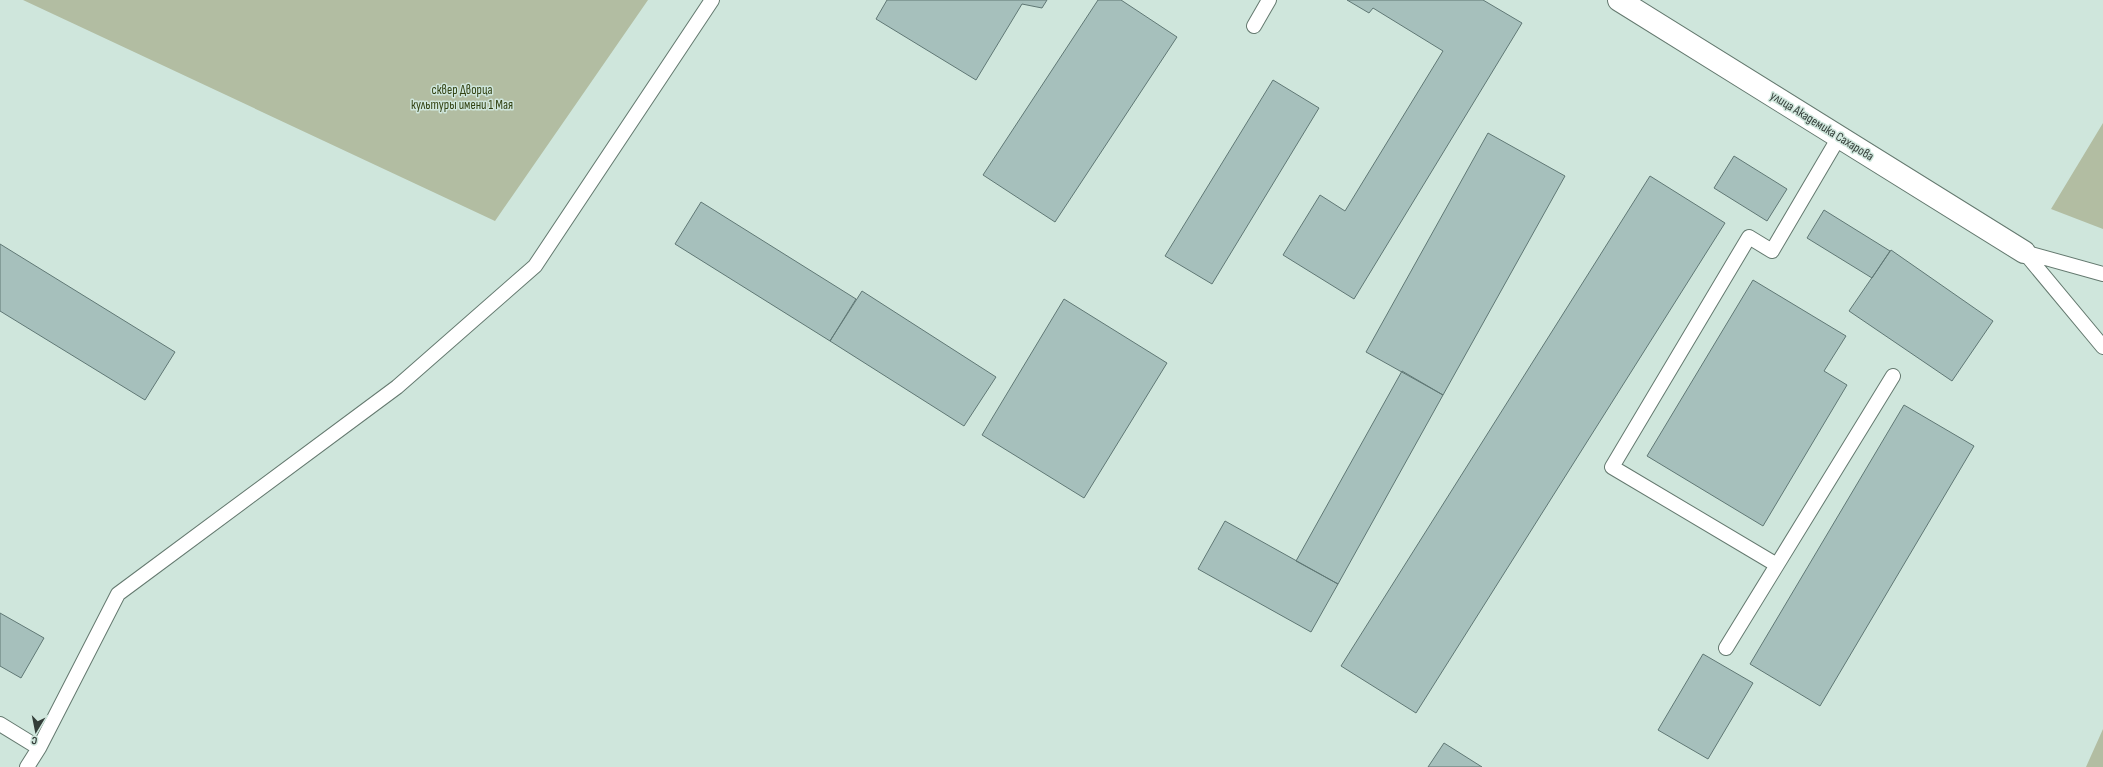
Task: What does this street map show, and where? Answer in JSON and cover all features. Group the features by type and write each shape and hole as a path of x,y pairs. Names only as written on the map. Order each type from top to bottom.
{"street":[{"name":"улица Академика Сахарова","path":"1619,0 2024,252"}],"lane":[{"path":"27,767 39,748 118,594 397,387 535,266 712,0"},
{"path":"1254,26 1269,0"},
{"path":"1777,564 1612,467 1749,237 1772,251 1839,137"},
{"path":"2024,252 2103,274"},
{"path":"2024,252 2103,347"},
{"path":"1726,648 1893,376"},
{"path":"0,724 39,748"}],"green space":[{"name":"сквер Дворца культуры имени 1 Мая","path":"23,0 648,0 495,221"},
{"path":"2103,123 2103,229 2051,209"},
{"path":"2103,729 2103,767 2086,767"}],"building":[{"path":"887,0 1047,0 1042,8 1022,4 976,80 876,19"},
{"path":"1098,0 1121,0 1177,37 1055,222 983,175"},
{"path":"1347,0 1483,0 1522,23 1354,299 1283,255 1320,195 1345,211 1443,51 1373,8 1369,13"},
{"path":"1273,80 1319,108 1212,284 1165,256"},
{"path":"1488,133 1565,176 1443,395 1366,352"},
{"path":"1734,156 1787,189 1767,221 1714,188"},
{"path":"1650,176 1725,223 1416,713 1341,666"},
{"path":"701,202 856,299 830,341 675,244"},
{"path":"1824,210 1890,251 1872,278 1807,238"},
{"path":"0,244 175,352 145,400 0,311"},
{"path":"1891,250 1993,321 1952,381 1849,311"},
{"path":"1753,280 1846,336 1824,371 1847,385 1763,526 1647,456"},
{"path":"862,291 996,377 964,426 830,341"},
{"path":"1064,299 1167,363 1084,498 982,435"},
{"path":"1402,371 1443,395 1338,584 1296,561"},
{"path":"1904,405 1974,446 1820,706 1750,664"},
{"path":"1225,521 1338,584 1311,632 1198,569"},
{"path":"0,613 44,638 21,678 0,666"},
{"path":"1703,654 1753,683 1708,759 1658,730"},
{"path":"1444,743 1482,767 1428,767"}]}
